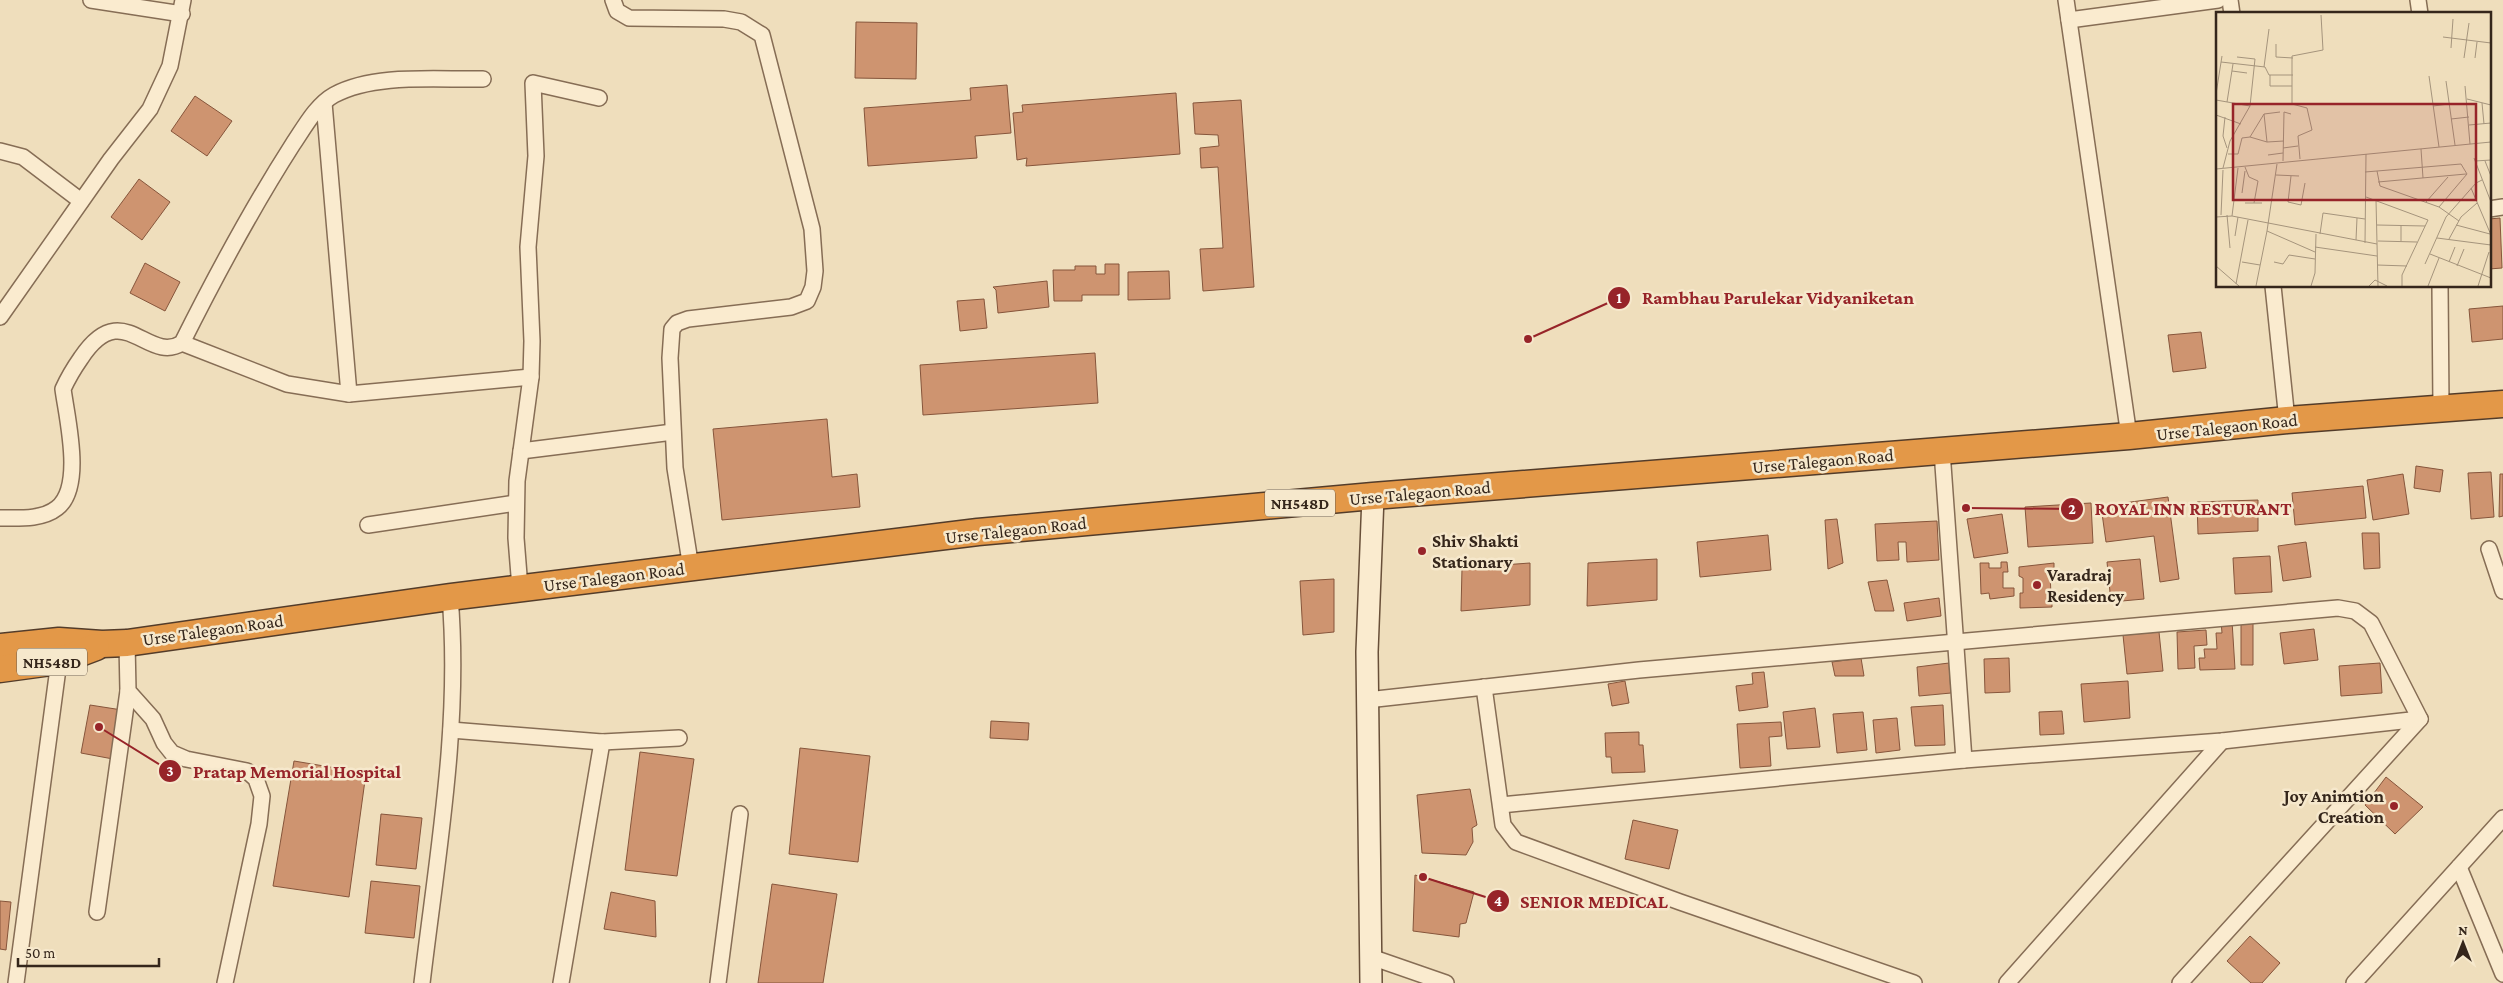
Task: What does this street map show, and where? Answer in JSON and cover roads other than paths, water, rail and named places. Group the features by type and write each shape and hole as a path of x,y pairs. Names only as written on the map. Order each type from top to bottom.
{"highway":[{"name":"Urse Talegaon Road","path":"0,647 59,641 115,643 450,597 978,532 1373,496 2129,436 2441,407 2503,404"},
{"name":"Urse Talegaon Road","path":"0,669 59,661 115,643"}],"street":[{"path":"0,317 81,201 150,109 170,66 182,7 91,0"},
{"path":"613,0 617,11 629,18 724,19 741,22 762,35 812,229 815,271 813,287 807,301 791,307 688,319 677,323 672,329 670,358 675,468 691,568"},
{"path":"2066,0 2129,436"},
{"path":"2070,20 2218,0"},
{"path":"0,518 42,515 57,508 66,497 71,484 72,465 63,389 91,344 103,333 115,331 130,334 164,347 174,348 182,343 217,274 278,168 324,102 334,95 368,82 483,79"},
{"path":"520,588 516,538 516,503 530,377 532,341 528,246 536,156 533,83 599,98"},
{"path":"324,102 349,394"},
{"path":"0,152 23,156 81,201"},
{"path":"2490,209 2503,208"},
{"path":"2273,288 2287,420"},
{"path":"2440,288 2441,407"},
{"path":"182,343 287,384 349,394 530,377"},
{"path":"521,452 673,432"},
{"path":"1942,451 1964,760"},
{"path":"1371,983 1367,700 1373,496"},
{"path":"368,525 516,503"},
{"path":"2489,549 2503,590"},
{"path":"422,983 451,730 454,640 450,597"},
{"path":"1367,700 1639,670 2338,608 2355,611 2371,623 2420,719"},
{"path":"97,912 128,690 115,643"},
{"path":"16,983 59,661"},
{"path":"1484,687 1502,805 1503,824 1516,842 1680,902 1914,983"},
{"path":"128,690 153,719 164,743 172,753 186,759 247,771 256,779 262,796 259,824 225,983"},
{"path":"1502,805 1964,760 2222,741 2420,719"},
{"path":"2180,983 2420,719"},
{"path":"451,730 602,742 679,738"},
{"path":"2007,983 2222,741"},
{"path":"561,983 602,742"},
{"path":"718,983 740,814"},
{"path":"2354,983 2503,818"},
{"path":"2459,867 2503,974"},
{"path":"1371,957 1446,983"}],"place":[{"name":"Rambhau Parulekar Vidyaniketan","path":"1528,339"},
{"name":"ROYAL INN RESTURANT","path":"1966,508"},
{"name":"Shiv Shakti Stationary","path":"1422,551"},
{"name":"Varadraj Residency","path":"2037,585"},
{"name":"Pratap Memorial Hospital","path":"99,727"},
{"name":"Joy Animtion Creation","path":"2394,806"},
{"name":"SENIOR MEDICAL","path":"1423,877"}]}
